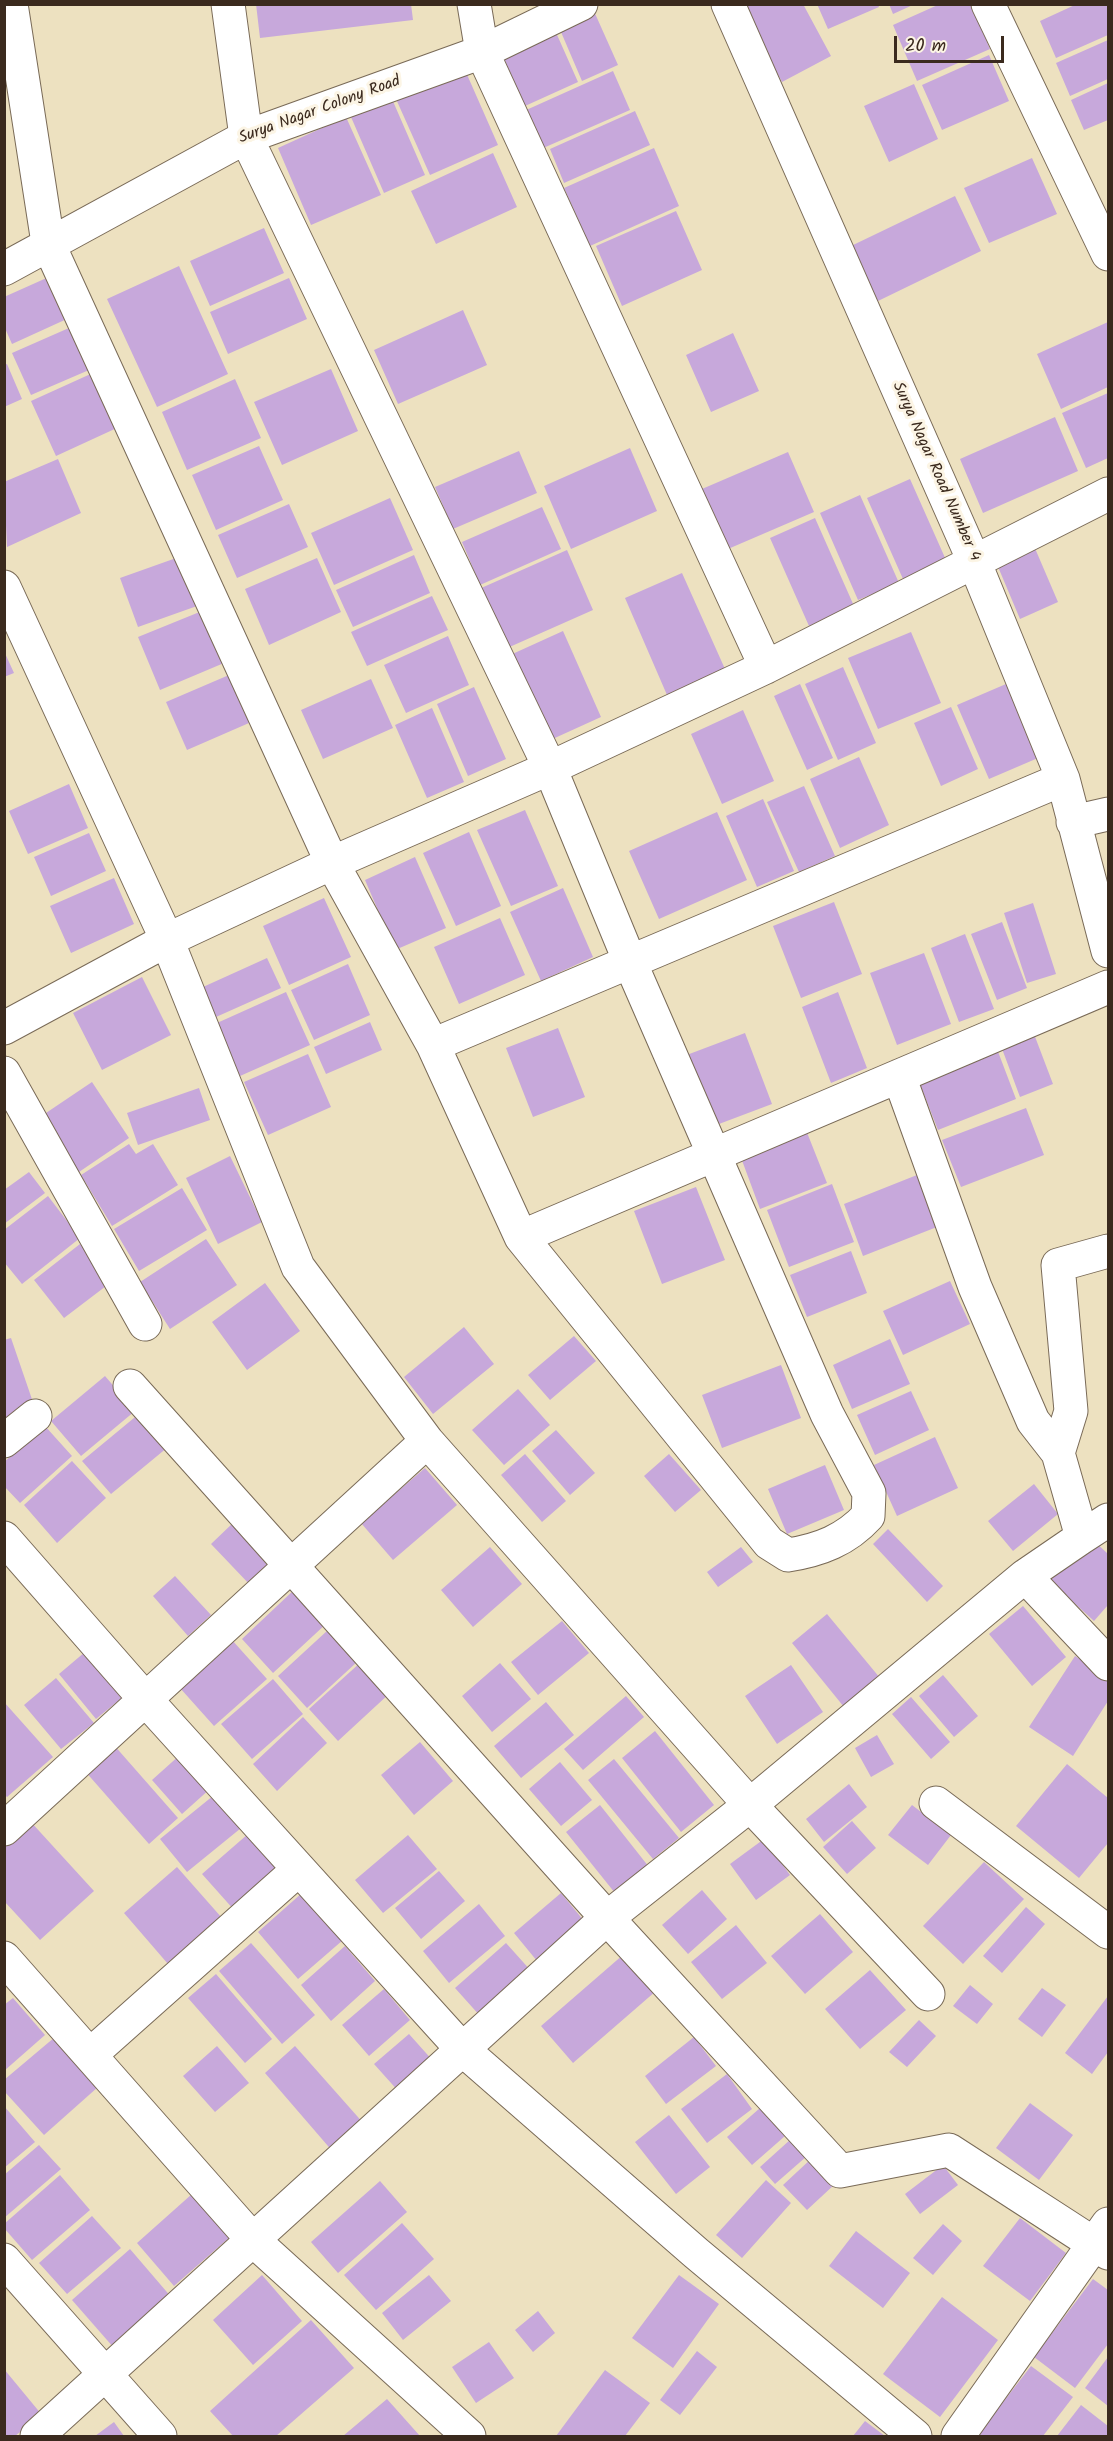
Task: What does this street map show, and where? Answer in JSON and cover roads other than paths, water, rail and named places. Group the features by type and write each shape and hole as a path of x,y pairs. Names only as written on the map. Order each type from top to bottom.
{"street":[{"path":"11,4 14,82 48,243 332,863 433,1045 521,1237 769,1543 788,1555 819,1550 857,1528 868,1516 869,1493 826,1414 630,962 550,768 246,137 228,4"},
{"path":"474,4 482,52 766,667"},
{"name":"Surya Nagar Colony Road","path":"4,269 246,137 482,52 581,4"},
{"name":"Surya Nagar Road Number 4","path":"728,4 974,561 1063,779 1108,951"},
{"path":"988,4 1108,254"},
{"path":"4,1028 167,940 332,863 550,768 766,667 1108,494"},
{"path":"4,587 167,940 297,1267 427,1441 750,1805 928,1995"},
{"path":"433,1045 1063,779"},
{"path":"1073,822 1108,814"},
{"path":"521,1237 1108,987"},
{"path":"4,1073 145,1324"},
{"path":"37,2436 607,1918 750,1805 1025,1576 1095,1528 1058,1453 1034,1421 975,1287 899,1076"},
{"path":"1058,1453 1071,1411 1058,1265 1108,1251"},
{"path":"130,1386 607,1918 840,2171 949,2150 1104,2240 958,2436"},
{"path":"4,1440 35,1416"},
{"path":"4,1829 427,1441"},
{"path":"4,1538 146,1700 462,2049 696,2253 915,2436"},
{"path":"1025,1576 1108,1664"},
{"path":"936,1803 1108,1932"},
{"path":"90,2055 299,1869"},
{"path":"4,1958 253,2240 468,2436"},
{"path":"4,2260 160,2436"}]}
